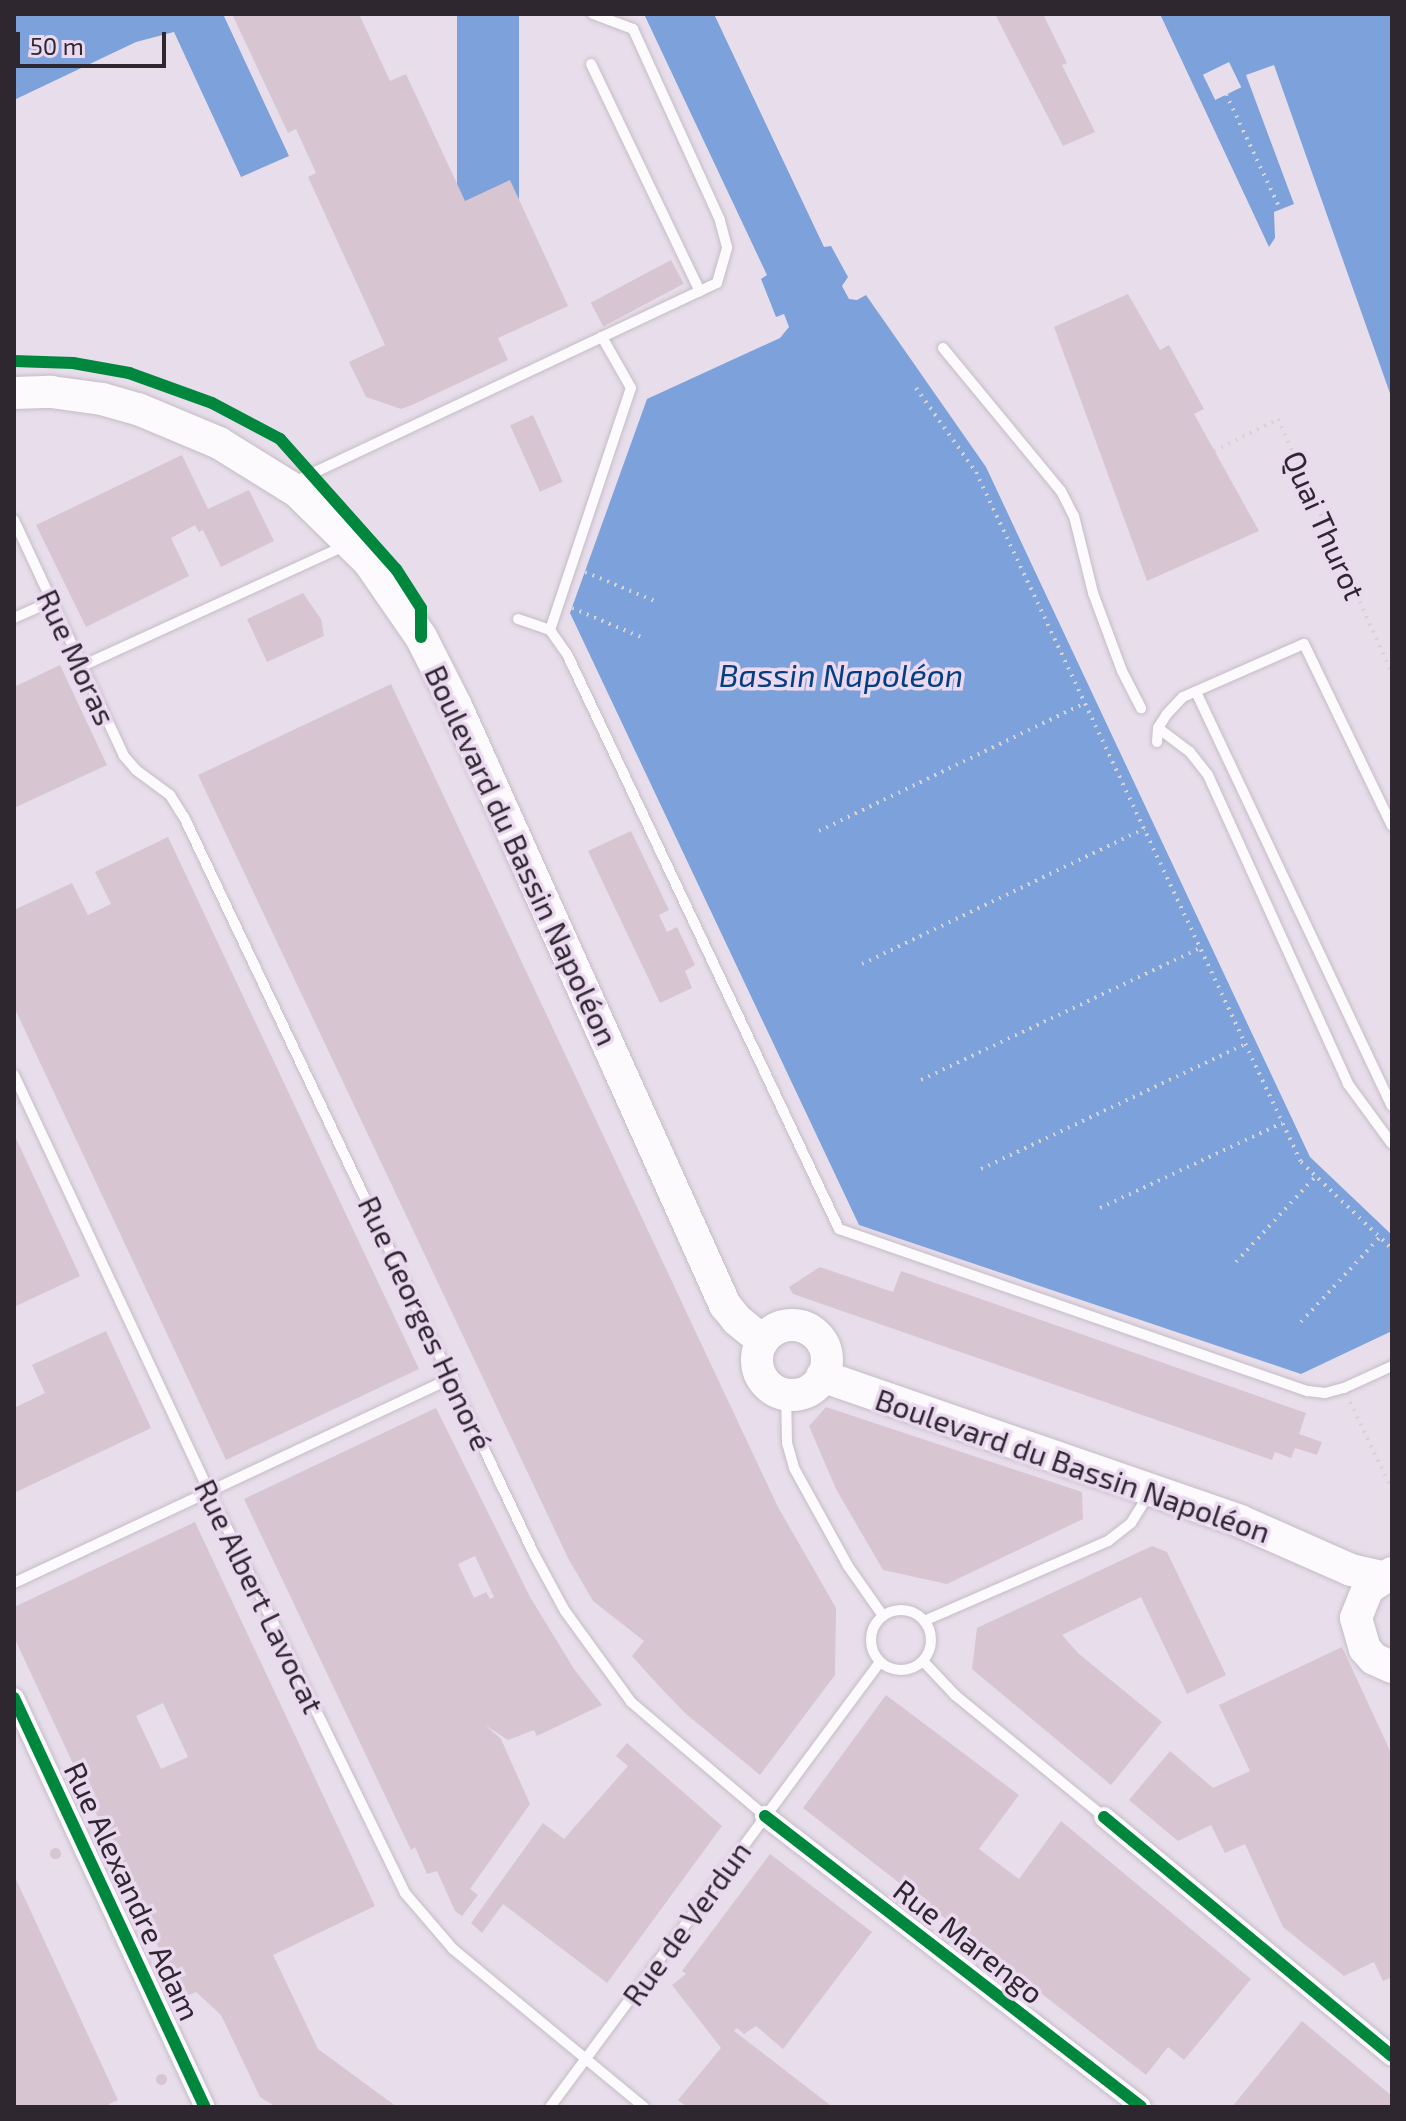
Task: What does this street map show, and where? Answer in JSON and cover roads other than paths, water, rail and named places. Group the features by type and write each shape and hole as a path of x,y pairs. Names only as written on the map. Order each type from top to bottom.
{"main road":[{"name":"Boulevard du Bassin Napoléon","path":"14,393 77,395 138,409 219,443 288,485 352,542 391,591 438,668 725,1305 737,1320 763,1341"},
{"path":"787,1326 810,1331 824,1349 826,1363 822,1376 803,1393 786,1394 773,1389 761,1376 757,1358 763,1341 773,1331 787,1326"},
{"name":"Boulevard du Bassin Napoléon","path":"822,1376 1268,1531 1351,1570 1387,1575"},
{"path":"1322,1556 1341,1586 1362,1645 1387,1672"},
{"path":"1356,1622 1362,1596 1387,1575"}],"street":[{"name":"Rue Alexandre Adam","path":"14,1698 205,2107"},
{"name":"Rue Marengo","path":"765,1816 1137,2106"},
{"path":"1104,1817 1392,2056"}],"lane":[{"path":"288,485 717,283 727,247 720,220 633,29 593,14"},
{"path":"591,64 700,291"},
{"path":"550,630 631,388 602,337"},
{"path":"943,348 1061,491 1074,516 1093,593 1122,671 1141,708"},
{"name":"Rue Moras","path":"14,520 124,756 155,782"},
{"path":"82,666 352,542"},
{"path":"14,618 52,601"},
{"path":"518,619 550,630 567,654 839,1229 1308,1391 1325,1393 1344,1388 1392,1366"},
{"path":"1157,742 1158,728 1183,697 1304,644 1392,826"},
{"path":"1196,692 1392,1106"},
{"path":"1158,728 1190,752 1208,775 1348,1084 1392,1144"},
{"name":"Rue Georges Honoré","path":"155,782 175,802 191,833 453,1377 534,1554 596,1658 652,1722 765,1816"},
{"name":"Rue Albert Lavocat","path":"14,1075 209,1491 405,1893 453,1949 644,2107"},
{"path":"14,1583 453,1377"},
{"path":"786,1394 787,1443 794,1468 848,1566 883,1616"},
{"path":"924,1621 1108,1541 1131,1523 1151,1490"},
{"path":"907,1611 924,1621 931,1641 923,1661 899,1670 880,1662 871,1638 874,1626 883,1616 907,1611"},
{"path":"923,1661 955,1695 1104,1817"},
{"name":"Rue de Verdun","path":"550,2107 880,1662"}],"water":[{"path":"14,14 223,14 289,156 241,177 174,32 136,42 14,100"},
{"path":"457,14 519,14 519,305 457,305"},
{"name":"Bassin Napoléon","path":"644,14 714,14 824,247 831,246 848,277 842,286 849,299 857,300 866,295 986,467 1310,1157 1392,1235 1392,1331 1301,1374 859,1225 570,613 647,399 780,338 789,327 784,314 776,317 761,279 767,275"},
{"path":"1160,14 1392,14 1392,399 1274,65 1246,75 1294,204 1274,212 1275,238 1269,247"}]}
